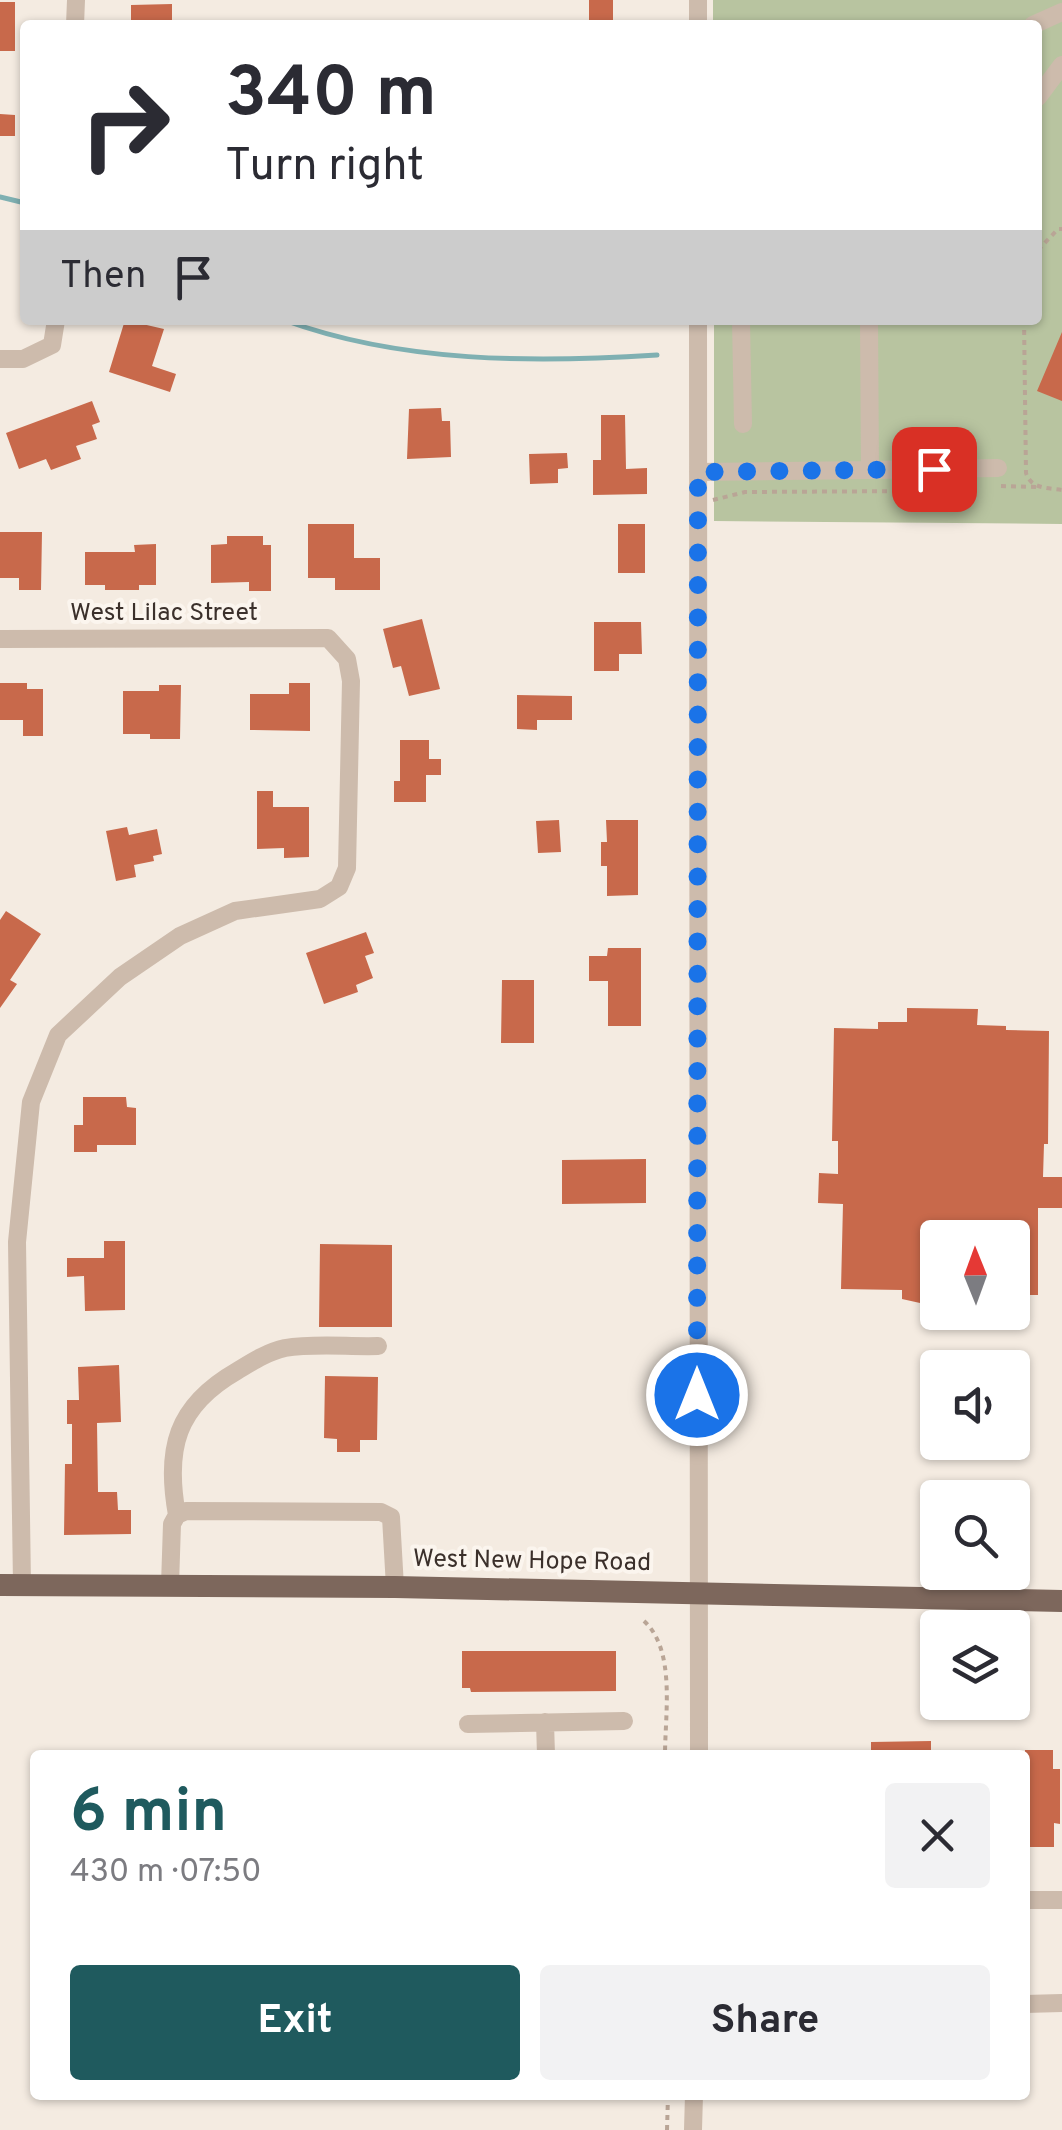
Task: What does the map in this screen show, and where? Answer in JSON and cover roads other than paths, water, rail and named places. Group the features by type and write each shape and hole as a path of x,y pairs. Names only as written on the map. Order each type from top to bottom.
{"main road":[{"name":"West New Hope Road","path":"11,1585 395,1587 1062,1601"}],"street":[{"path":"1042,92 1062,65"},
{"path":"0,360 23,360 52,345 55,325"},
{"path":"698,325 698,1750"},
{"path":"741,325 742,424"},
{"path":"870,325 870,470"},
{"path":"698,472 870,470 995,477"},
{"name":"West Lilac Street","path":"0,639 328,638 346,659 351,681 346,868 339,887 320,899 234,911 180,936 120,977 58,1035 31,1102 17,1242"},
{"path":"0,1232 17,1242 20,1412 11,1585"},
{"path":"177,1515 170,1480 179,1427 194,1405 222,1379 264,1355 287,1348 378,1346"},
{"path":"0,1412 20,1412"},
{"path":"170,1585 172,1524 177,1515 186,1511 381,1512 391,1516 394,1528 395,1587"},
{"path":"468,1724 624,1721"},
{"path":"545,1722 546,1750"},
{"path":"1030,1900 1062,1900"},
{"path":"1030,2004 1062,2003"},
{"path":"694,2100 694,2130"}],"waterway":[{"path":"0,197 20,202"},
{"path":"300,325 374,345 468,357 563,359 657,355"}]}
